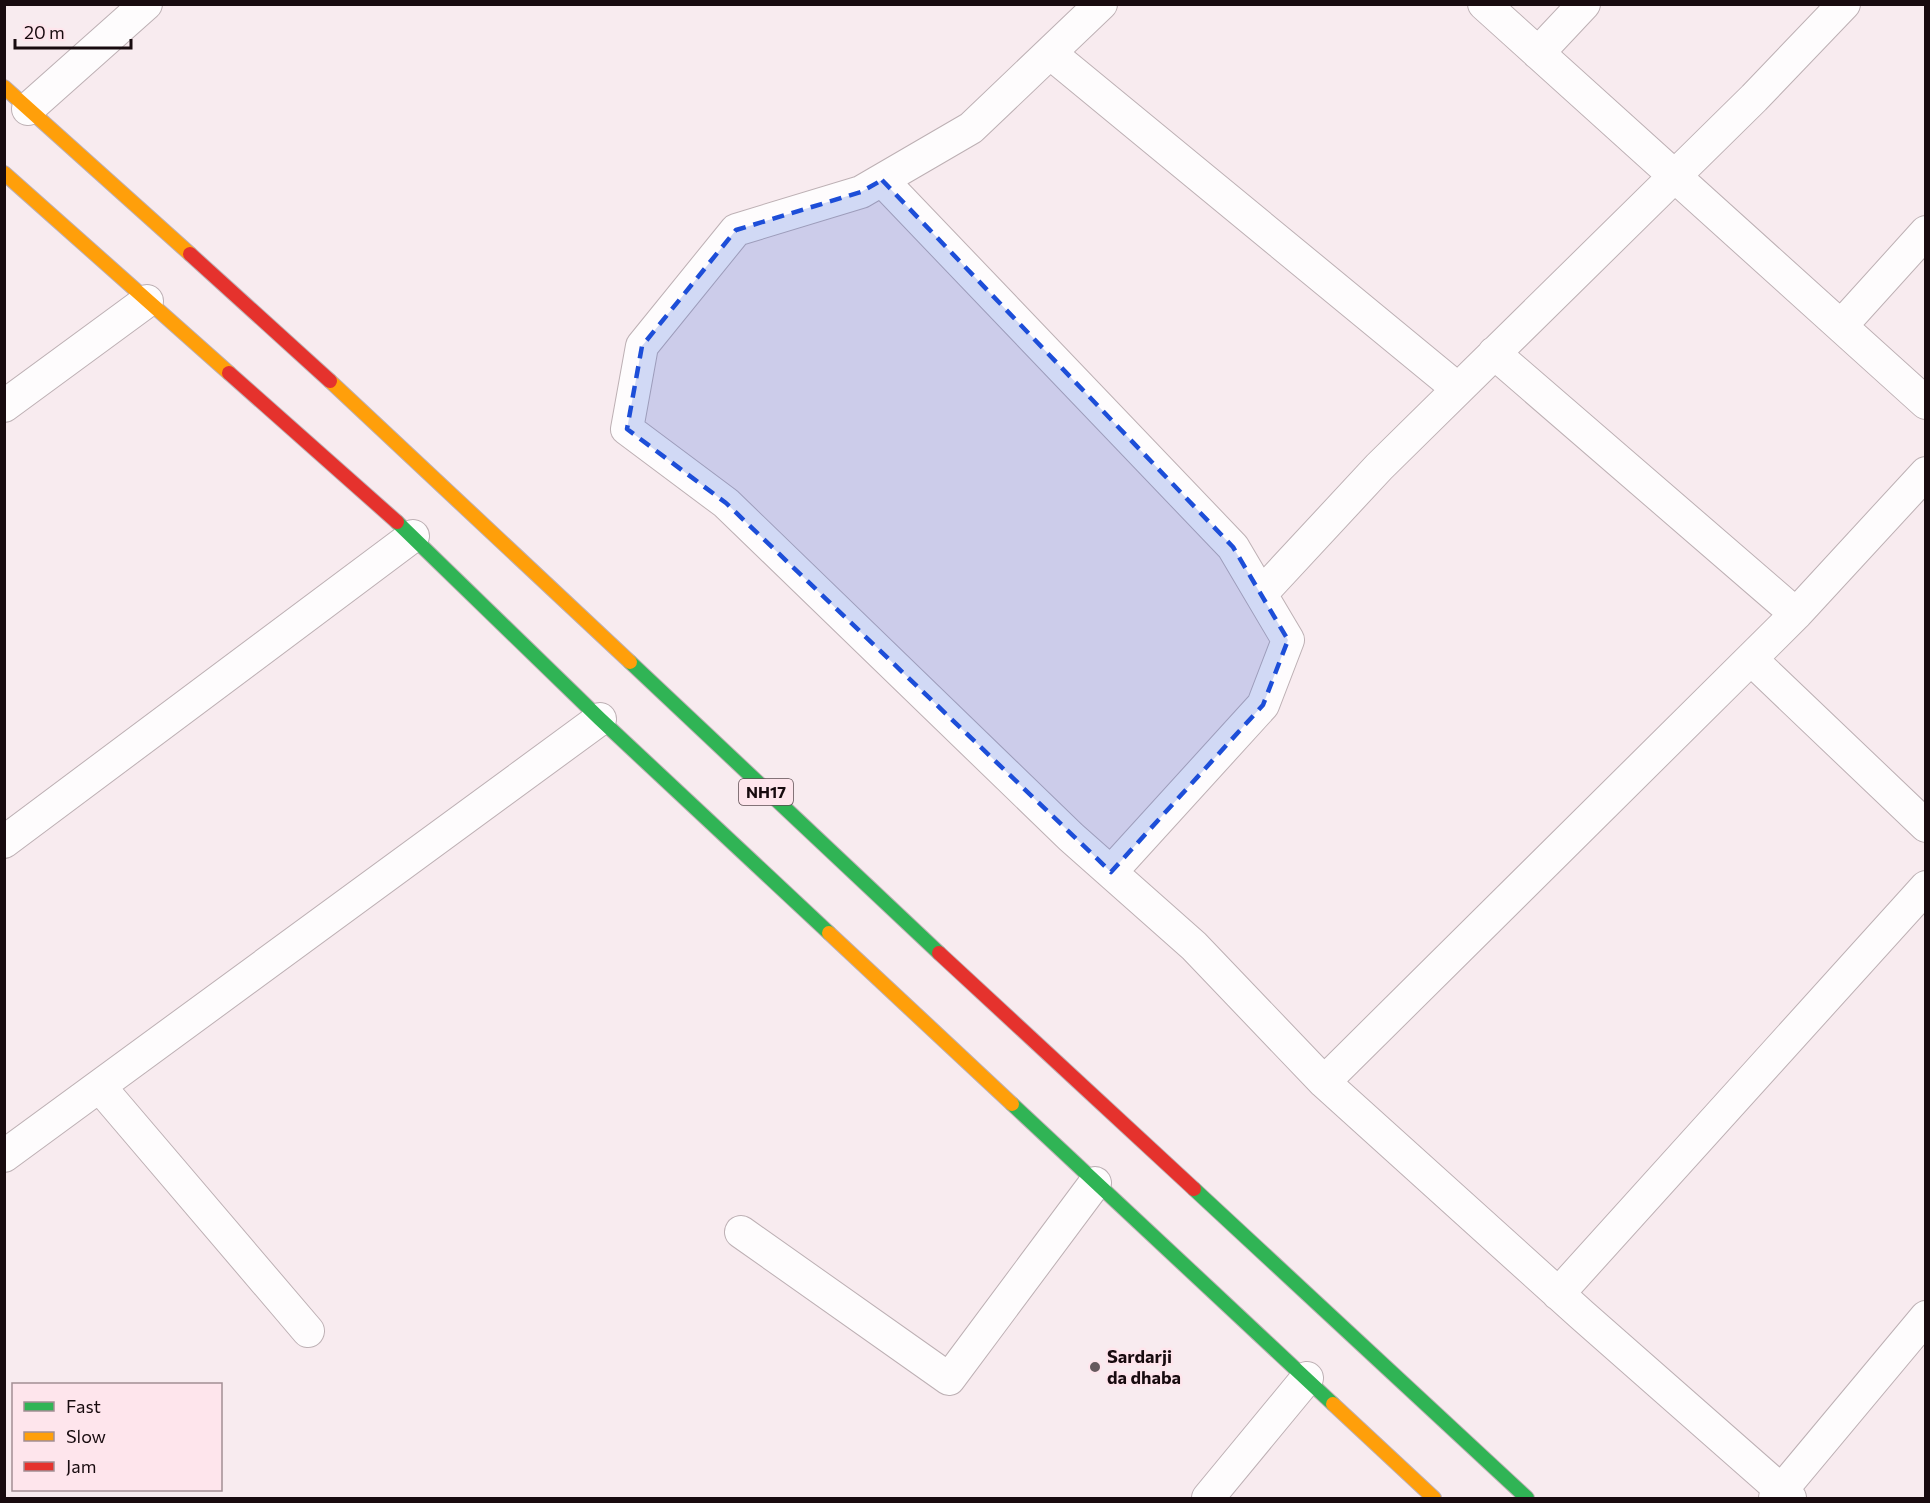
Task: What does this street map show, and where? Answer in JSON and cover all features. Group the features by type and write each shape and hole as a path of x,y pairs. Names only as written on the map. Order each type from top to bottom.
{"highway":[{"name":"NH17","path":"4,87 407,450 794,818 1527,1498"},
{"path":"4,173 413,536 600,719 1434,1498"}],"street":[{"path":"27,109 146,4"},
{"path":"1101,4 971,128 861,192 735,230 642,346 627,429 726,503 1071,837 1194,946 1324,1082 1782,1496 1926,1317"},
{"path":"1484,4 1926,403"},
{"path":"1538,53 1584,4"},
{"path":"1261,594 1379,467 1675,176 1844,4"},
{"path":"1050,53 1458,390"},
{"path":"882,180 1233,547 1288,640 1263,705 1111,872"},
{"path":"1841,326 1926,232"},
{"path":"4,406 147,302"},
{"path":"1494,353 1796,614"},
{"path":"1324,1082 1796,614 1926,473"},
{"path":"4,842 413,536"},
{"path":"1751,659 1926,826"},
{"path":"4,1156 600,719"},
{"path":"1558,1294 1926,887"},
{"path":"100,1087 308,1331"},
{"path":"741,1232 950,1379 1095,1183"},
{"path":"1208,1498 1307,1378"}],"highlighted area":[{"path":"882,180 1233,547 1288,640 1263,705 1111,872 726,503 627,429 642,346 736,230 861,192"}],"traffic: fast":[{"path":"397,522 600,719 829,933"},
{"path":"630,662 939,953"},
{"path":"1012,1104 1333,1404"},
{"path":"1194,1189 1527,1498"}],"traffic: slow":[{"path":"4,87 190,254"},
{"path":"4,173 229,373"},
{"path":"330,381 630,662"},
{"path":"829,933 1012,1104"},
{"path":"1333,1404 1434,1498"}],"traffic: jam":[{"path":"190,254 330,381"},
{"path":"229,373 397,522"},
{"path":"939,953 1194,1189"}],"place":[{"name":"Sardarji da dhaba","path":"1095,1367"}]}
